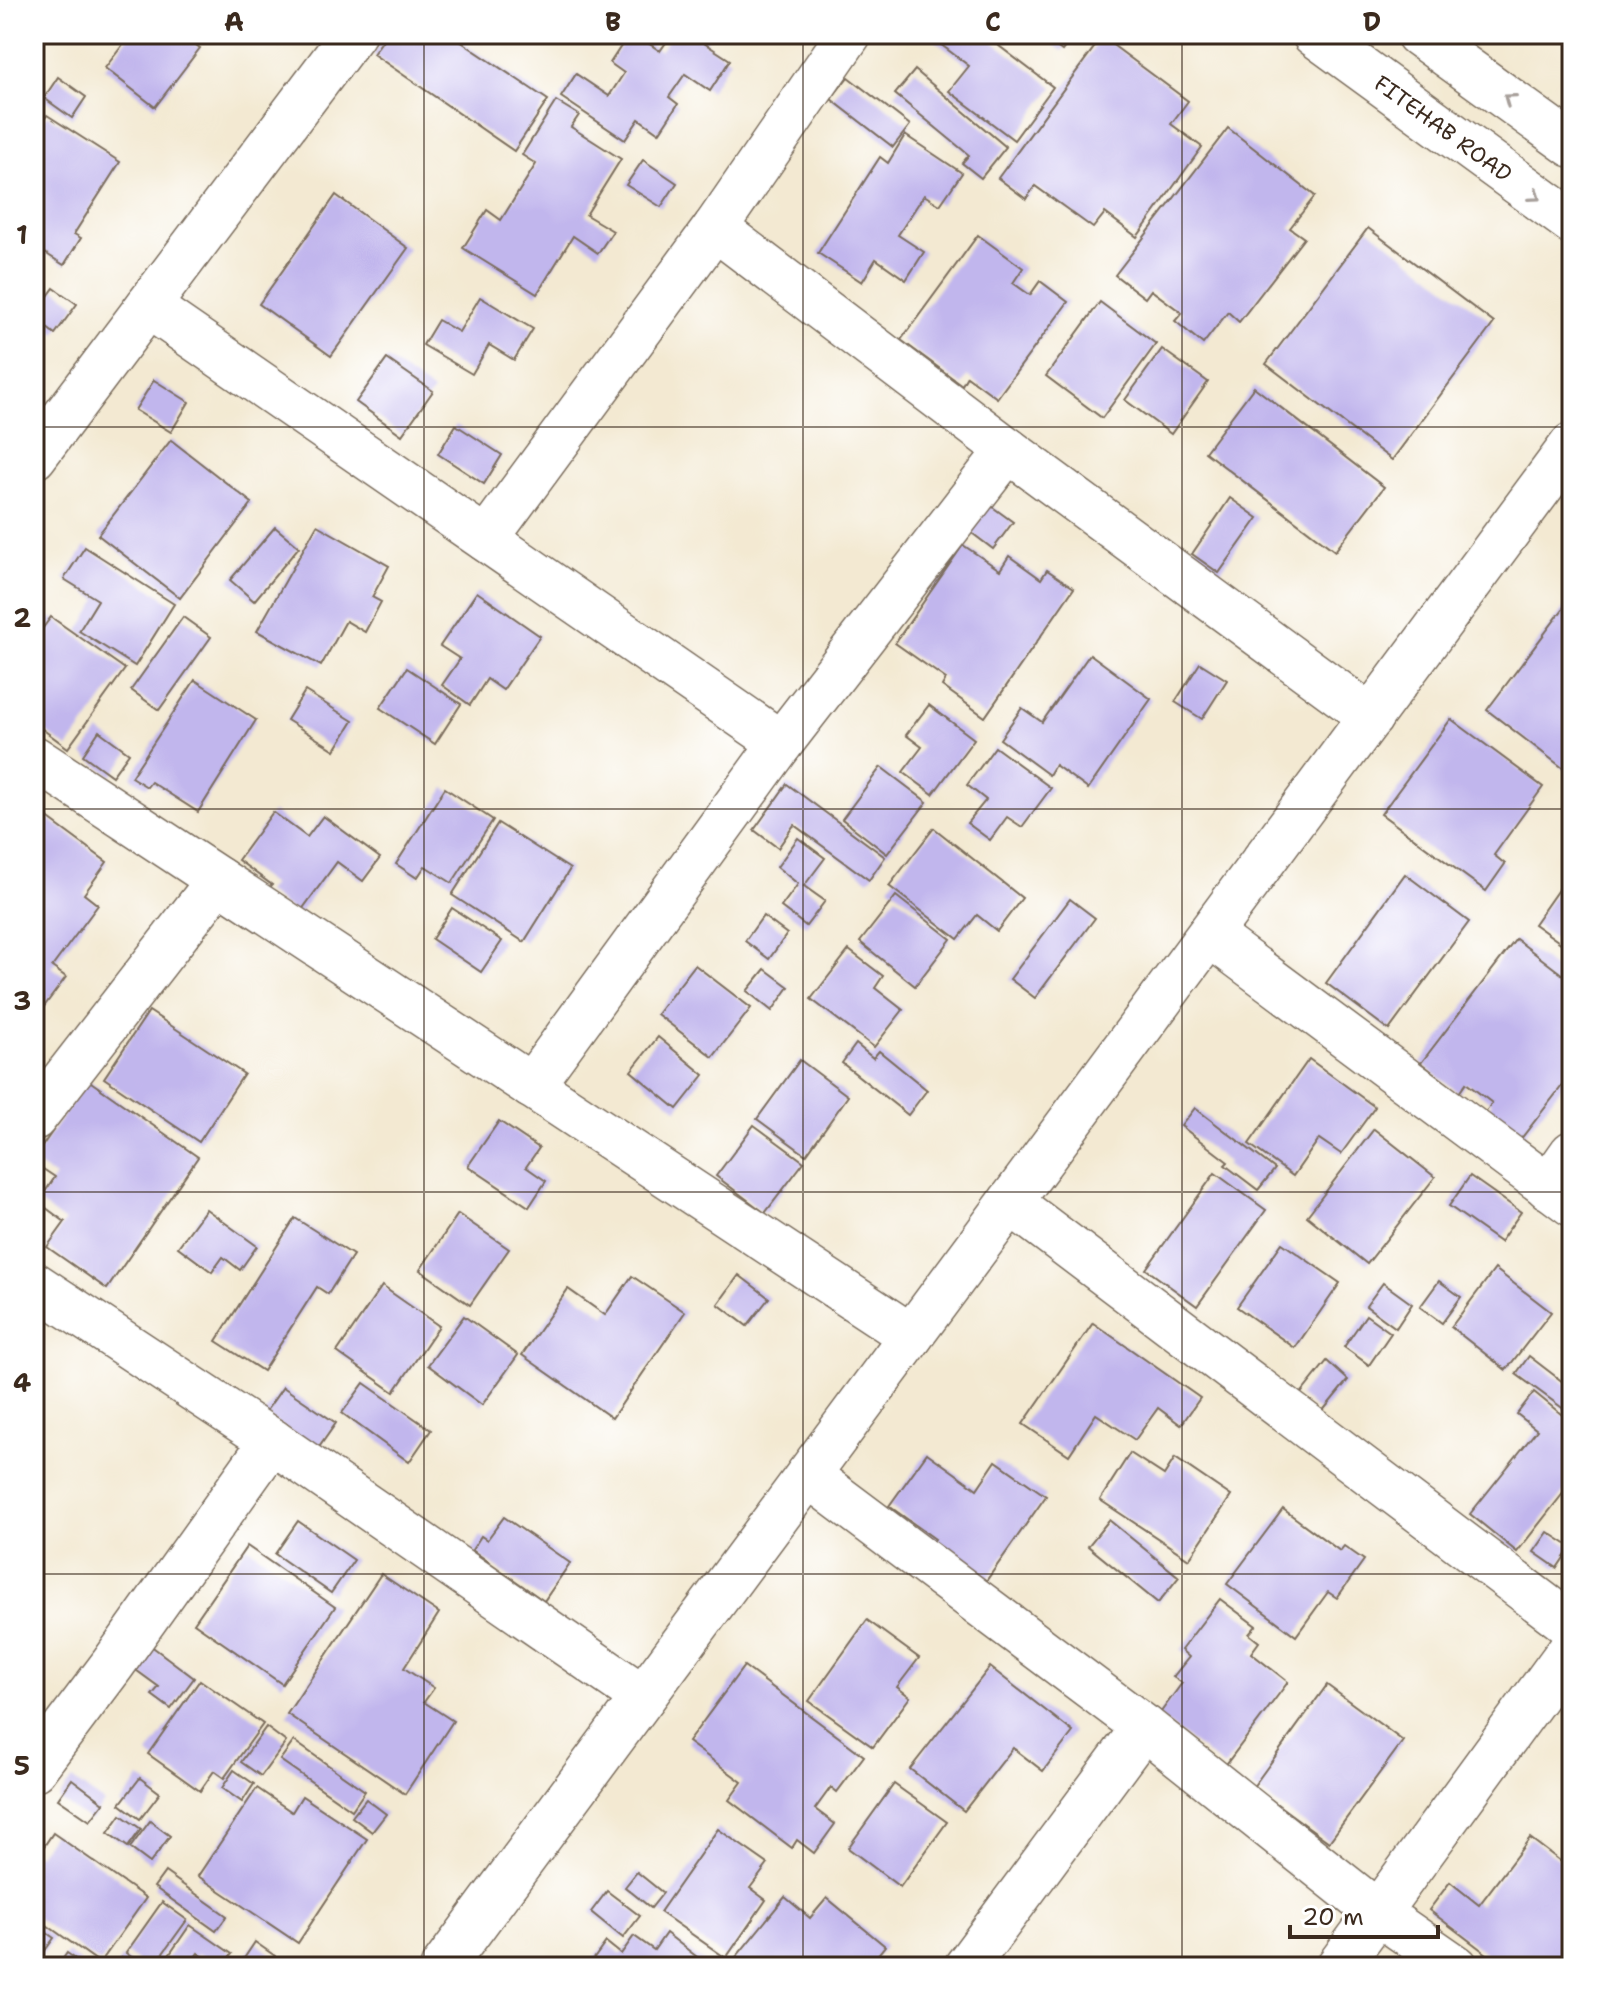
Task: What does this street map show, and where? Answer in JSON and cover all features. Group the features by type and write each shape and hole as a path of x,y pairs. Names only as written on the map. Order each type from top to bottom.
{"street":[{"path":"34,457 353,34"},
{"path":"486,539 715,228 849,34"},
{"name":"FITEHAB ROAD","path":"1314,34 1572,222"},
{"path":"1418,34 1572,145"},
{"path":"715,228 1008,450 1371,717"},
{"path":"148,306 781,743"},
{"path":"443,1967 1572,445"},
{"path":"531,1086 781,743 1008,450"},
{"path":"34,758 911,1336"},
{"path":"34,1118 219,880"},
{"path":"1210,935 1564,1181"},
{"path":"1010,1202 1572,1626"},
{"path":"34,1284 272,1441 643,1697"},
{"path":"34,1769 272,1441"},
{"path":"808,1475 1144,1727 1378,1913 1456,1967"},
{"path":"1338,1967 1572,1647"},
{"path":"966,1967 1144,1727"}],"building":[{"path":"131,34 181,34 200,48 155,107 105,68"},
{"path":"387,34 465,34 460,41 548,100 514,151 373,54"},
{"path":"629,34 635,34 660,51 672,34 711,34 704,43 730,60 710,91 685,74 669,97 678,104 659,133 639,119 625,140 561,97 576,74 609,96 624,73 610,63"},
{"path":"927,34 994,34 990,39 1053,87 1014,140 949,91 969,66"},
{"path":"1040,34 1075,34 1062,51"},
{"path":"1102,37 1188,101 1171,124 1202,147 1137,237 1105,213 1093,228 1035,186 1026,199 998,178"},
{"path":"915,70 1006,147 981,178 962,163 969,155 895,94"},
{"path":"58,77 86,97 72,118 44,98"},
{"path":"848,77 910,125 893,147 831,99"},
{"path":"556,101 579,115 571,127 621,159 586,215 613,231 598,253 573,236 537,294 463,248 487,210 501,220 536,164 522,155"},
{"path":"47,115 120,162 74,234 81,238 64,265 34,246 34,135"},
{"path":"1228,128 1315,196 1290,228 1304,238 1239,322 1228,312 1203,344 1175,321 1182,313 1151,290 1145,298 1115,275"},
{"path":"905,135 962,173 940,205 924,195 898,235 924,252 906,280 876,259 862,282 818,253 880,157 888,163"},
{"path":"643,160 677,183 661,207 626,185"},
{"path":"336,195 408,248 331,356 259,304"},
{"path":"1368,228 1494,323 1392,460 1266,364"},
{"path":"978,235 1023,268 1013,283 1030,295 1040,281 1068,302 997,398 967,376 962,385 901,340"},
{"path":"54,288 77,304 55,334 34,318"},
{"path":"480,297 533,329 514,360 489,345 472,374 423,345 438,320 459,332"},
{"path":"1100,302 1156,344 1102,418 1046,376"},
{"path":"1162,349 1208,382 1171,434 1125,400"},
{"path":"387,359 433,391 402,435 356,402"},
{"path":"154,380 189,402 171,432 135,410"},
{"path":"1254,387 1384,487 1335,551 1205,452"},
{"path":"456,425 502,455 484,484 438,454"},
{"path":"171,440 252,503 180,598 98,535"},
{"path":"1230,498 1258,518 1219,573 1192,554"},
{"path":"987,503 1013,522 993,549 968,530"},
{"path":"317,525 389,566 372,597 381,602 365,632 346,621 321,666 257,631"},
{"path":"275,527 299,547 254,601 230,580"},
{"path":"963,545 1000,570 1009,556 1041,579 1047,570 1074,588 985,717 942,686 946,679 895,643"},
{"path":"85,547 174,604 135,666 79,631 98,600 64,579"},
{"path":"477,592 540,636 503,690 487,679 470,705 442,685 460,659 440,646"},
{"path":"1572,597 1572,775 1487,710"},
{"path":"51,617 125,669 68,748 34,723 34,640"},
{"path":"183,617 211,637 159,710 131,690"},
{"path":"1090,654 1151,699 1088,789 1055,765 1049,775 1000,739 1022,708 1042,722"},
{"path":"1200,663 1227,680 1202,719 1175,702"},
{"path":"407,668 461,704 435,744 380,708"},
{"path":"195,680 256,720 198,812 151,782 147,787 131,777"},
{"path":"305,691 353,721 335,750 287,720"},
{"path":"929,705 974,739 933,794 903,772 922,747 906,735"},
{"path":"1451,719 1543,787 1494,855 1505,864 1486,891 1381,814"},
{"path":"99,731 129,753 112,776 83,755"},
{"path":"995,747 1051,788 1022,827 1007,817 990,840 967,823 986,800 967,785"},
{"path":"881,767 927,802 887,854 842,819"},
{"path":"787,784 885,857 869,880 794,825 778,848 754,830"},
{"path":"445,788 493,820 452,883 425,866 417,878 396,864"},
{"path":"273,812 307,837 323,816 380,858 363,881 337,862 298,915 266,892 272,885 238,860"},
{"path":"42,814 107,862 84,894 98,905 52,967 66,977 34,1020 34,824"},
{"path":"498,823 570,869 524,942 452,895"},
{"path":"934,828 1022,898 997,931 977,915 958,939 889,886"},
{"path":"798,838 825,858 804,886 825,901 806,926 781,907 798,884 777,867"},
{"path":"1572,857 1572,951 1534,924 1571,871 1565,867"},
{"path":"1405,874 1469,922 1389,1030 1326,983"},
{"path":"896,896 951,939 915,986 860,942"},
{"path":"1070,899 1095,918 1035,998 1010,979"},
{"path":"452,908 502,941 481,972 432,939"},
{"path":"763,916 787,934 769,959 745,941"},
{"path":"1516,939 1572,982 1572,1073 1520,1140 1485,1113 1492,1103 1466,1083 1459,1093 1421,1063"},
{"path":"849,950 883,976 875,988 903,1010 874,1047 811,999"},
{"path":"695,965 751,1008 713,1057 657,1014"},
{"path":"765,969 789,987 772,1011 747,991"},
{"path":"149,1011 244,1074 199,1142 104,1078"},
{"path":"658,1037 704,1075 677,1109 631,1071"},
{"path":"856,1044 873,1058 879,1051 927,1090 908,1115 842,1063"},
{"path":"1309,1059 1375,1107 1341,1154 1319,1139 1293,1176 1249,1144"},
{"path":"800,1060 848,1096 806,1155 757,1119"},
{"path":"88,1080 198,1157 107,1289 47,1247 65,1222 38,1202 55,1177 34,1163 34,1158"},
{"path":"1195,1108 1275,1169 1258,1190 1181,1126"},
{"path":"499,1121 539,1148 526,1167 546,1181 529,1207 468,1166"},
{"path":"754,1125 804,1162 765,1213 716,1176"},
{"path":"1374,1129 1435,1177 1367,1264 1307,1216"},
{"path":"1215,1173 1266,1210 1197,1306 1146,1269"},
{"path":"1470,1176 1521,1212 1500,1242 1449,1206"},
{"path":"206,1209 257,1246 240,1270 223,1257 212,1272 178,1247"},
{"path":"458,1214 509,1249 470,1305 420,1270"},
{"path":"295,1218 353,1255 328,1294 317,1287 263,1371 216,1341"},
{"path":"1282,1243 1340,1283 1295,1348 1237,1307"},
{"path":"1495,1269 1551,1312 1506,1370 1451,1327"},
{"path":"739,1275 769,1298 747,1326 718,1304"},
{"path":"632,1276 685,1312 612,1418 522,1355 568,1289 605,1315"},
{"path":"1439,1281 1461,1297 1442,1323 1420,1307"},
{"path":"1383,1283 1412,1304 1396,1328 1366,1306"},
{"path":"382,1286 439,1326 394,1392 337,1352"},
{"path":"1366,1315 1391,1333 1369,1365 1344,1347"},
{"path":"464,1316 518,1355 482,1405 428,1365"},
{"path":"1093,1323 1200,1398 1181,1425 1158,1408 1135,1440 1096,1414 1069,1455 1023,1424"},
{"path":"1529,1356 1572,1389 1572,1415 1516,1374"},
{"path":"1327,1361 1348,1380 1321,1413 1299,1396"},
{"path":"364,1383 431,1430 409,1462 342,1413"},
{"path":"283,1387 336,1423 317,1450 264,1414"},
{"path":"1534,1392 1572,1423 1572,1482 1517,1552 1470,1514 1537,1430 1517,1414"},
{"path":"927,1453 977,1489 996,1461 1046,1496 984,1584 931,1545 935,1539 889,1506"},
{"path":"1130,1453 1164,1475 1175,1458 1231,1496 1189,1559 1100,1500"},
{"path":"1283,1509 1340,1551 1344,1546 1364,1560 1337,1598 1328,1592 1296,1636 1227,1584"},
{"path":"504,1517 570,1563 544,1601 472,1550 481,1536 487,1540"},
{"path":"1109,1520 1179,1577 1158,1603 1088,1546"},
{"path":"298,1521 354,1560 331,1593 275,1554"},
{"path":"1548,1532 1571,1547 1557,1568 1534,1552"},
{"path":"247,1546 335,1607 282,1684 194,1623"},
{"path":"381,1574 439,1613 404,1668 434,1688 424,1702 453,1721 405,1794 287,1714"},
{"path":"1220,1599 1256,1626 1249,1634 1259,1642 1251,1653 1288,1682 1224,1767 1158,1716 1182,1683 1173,1677 1189,1657 1181,1650"},
{"path":"867,1620 919,1658 897,1687 910,1697 873,1747 809,1701"},
{"path":"146,1642 194,1678 171,1709 152,1695 159,1687 129,1665"},
{"path":"744,1666 864,1756 837,1792 831,1787 815,1809 835,1824 814,1853 797,1840 792,1848 729,1800 742,1782 688,1742"},
{"path":"990,1667 1073,1732 1043,1771 1013,1748 964,1811 910,1769"},
{"path":"200,1680 263,1724 224,1778 214,1771 200,1791 148,1754"},
{"path":"1327,1685 1403,1741 1329,1842 1253,1787"},
{"path":"266,1727 286,1742 261,1776 241,1762"},
{"path":"294,1741 365,1791 352,1810 280,1760"},
{"path":"234,1770 254,1784 242,1802 222,1788"},
{"path":"140,1778 160,1793 140,1819 120,1804"},
{"path":"72,1779 104,1803 90,1821 58,1799"},
{"path":"894,1784 947,1822 900,1887 848,1848"},
{"path":"257,1788 292,1812 302,1796 367,1839 298,1943 198,1876"},
{"path":"366,1799 386,1814 372,1832 352,1817"},
{"path":"121,1815 141,1829 128,1847 108,1833"},
{"path":"150,1821 170,1836 150,1863 130,1848"},
{"path":"718,1829 768,1864 750,1888 766,1900 726,1958 660,1912"},
{"path":"53,1833 146,1898 100,1963 34,1916 34,1852 38,1855"},
{"path":"1530,1838 1572,1870 1570,1967 1504,1967 1429,1910 1450,1882 1479,1905"},
{"path":"165,1872 227,1916 216,1931 154,1887"},
{"path":"637,1872 663,1893 651,1908 625,1887"},
{"path":"607,1891 640,1916 623,1938 591,1912"},
{"path":"785,1897 810,1918 827,1898 885,1946 868,1967 738,1967 732,1962"},
{"path":"162,1902 187,1920 153,1967 145,1967 126,1953"},
{"path":"34,1924 54,1938 41,1956 34,1951"},
{"path":"190,1925 232,1954 222,1967 198,1953 188,1967 161,1967"},
{"path":"666,1933 710,1967 588,1967 606,1942 621,1954 634,1936 654,1950"},
{"path":"255,1942 275,1956 267,1967 252,1967 243,1960"},
{"path":"67,1953 87,1967 57,1967"},
{"path":"122,1958 135,1967 116,1967"}]}
